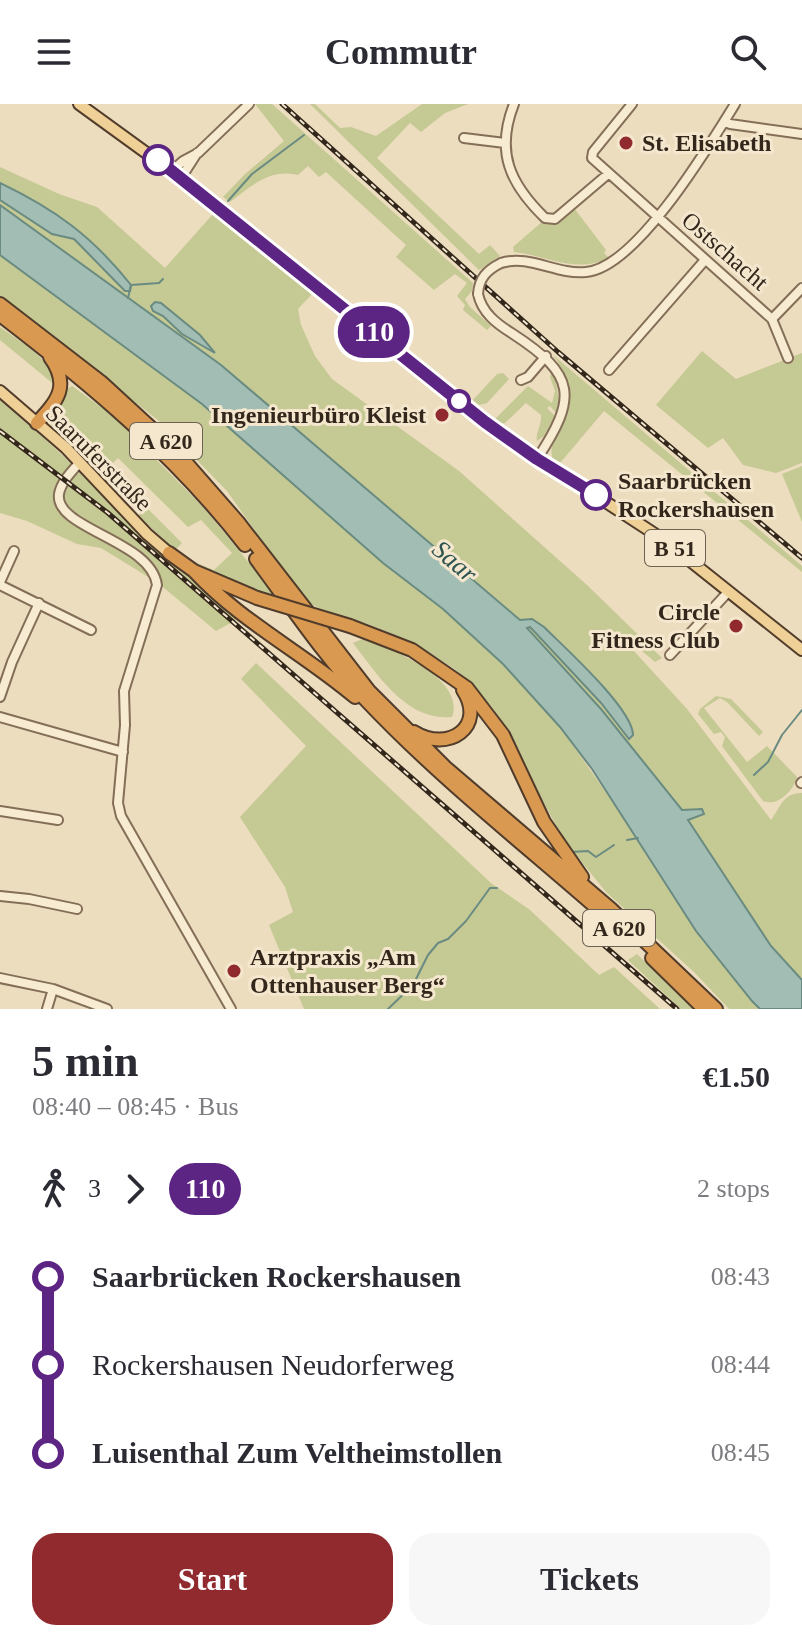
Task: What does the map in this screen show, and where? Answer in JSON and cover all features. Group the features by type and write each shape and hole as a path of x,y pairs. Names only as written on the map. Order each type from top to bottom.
{"highway":[{"name":"A 620","path":"0,304 37,343 94,388 169,457 232,529 344,676 461,792 636,943 704,1009"},
{"name":"A 620","path":"0,315 14,321 101,382 149,425 238,522 398,728 611,909 716,1009"},
{"path":"37,343 57,366 61,387 56,401 37,423"},
{"path":"169,553 227,601 398,728 430,740 442,741 456,736 467,723 470,708 467,697 456,681"},
{"path":"194,571 257,598 350,626 412,650 467,688 507,743 554,839 582,878 611,909"}],"main road":[{"path":"79,104 177,174 470,410 537,459"},
{"name":"Saaruferstraße","path":"0,391 80,462 147,534 169,553"},
{"name":"B 51","path":"537,459 664,540 802,650"}],"street":[{"path":"177,174 249,104"},
{"path":"514,104 505,143 510,170 525,197 545,218 555,219 608,174 591,155 632,104"},
{"path":"537,459 562,419 564,384 546,356 488,315 478,294 483,276 491,268 516,259 562,271 595,271 618,259 688,179 735,104"},
{"path":"725,121 802,134"},
{"path":"464,138 505,143"},
{"name":"Ostschacht","path":"608,174 772,319 788,358"},
{"path":"609,370 705,260"},
{"path":"772,319 802,288"},
{"path":"521,380 528,377 546,356"},
{"path":"80,462 62,486 59,495 61,506 72,518 130,549 156,576 155,598 124,691 123,752 118,781 121,816 231,1009"},
{"path":"14,551 0,583 91,630"},
{"path":"670,655 729,591"},
{"path":"0,697 39,603"},
{"path":"0,717 123,752"},
{"path":"0,811 58,820"},
{"path":"0,896 77,909"},
{"path":"0,978 53,989 107,1009"},
{"path":"47,1009 53,989"}],"green space":[{"path":"255,104 272,104 473,283 472,291 465,299 491,326 487,330 463,310 465,305 457,296 467,283 455,274 434,290 396,257 406,245 326,172 319,177 308,166 298,175 278,174 261,180 230,202 223,197 284,141"},
{"path":"310,104 315,104 340,128 351,127 376,136 422,104 468,104 445,113 421,132 410,123 377,158 479,254 490,245 500,256 479,270"},
{"path":"0,167 59,194 97,207 165,268 213,214 313,293 298,309 301,325 315,356 332,379 459,471 587,585 662,658 655,662 636,646 633,650 687,709 771,820 786,798 802,793 802,980 772,946 682,811 601,709 527,627 629,738 544,627 520,620 221,365 0,205 0,200 51,234 74,239 125,291 130,291 131,285 119,270 16,191 0,183"},
{"path":"574,208 609,258 573,264 514,252 513,247 543,221 557,224"},
{"path":"0,255 202,404 383,563 443,609 503,664 560,727 638,838 696,931 760,1009 729,1009 695,973 606,892 564,840 492,707 456,670 417,645 305,601 227,491 159,421 0,296"},
{"path":"0,327 42,359 56,386 0,340"},
{"path":"702,351 736,379 802,353 802,463 776,473 743,465 723,438 708,448 656,405"},
{"path":"553,355 802,566 802,572 604,411 560,463 553,459 554,440 564,419 569,392"},
{"path":"552,372 558,402 556,413 550,406 547,408 555,416 544,436 537,441 541,415 526,403 505,423 501,424 495,419 528,386 552,403 555,391 550,377"},
{"path":"503,373 509,379 487,403 479,405 473,400 497,374"},
{"path":"72,386 112,415 204,508 277,597 236,583 190,560 214,570 232,553 201,520 188,527 118,458 107,469 133,495 127,502 87,457 52,426 51,420 67,389"},
{"path":"0,400 242,617 216,631 158,583 101,548 77,544 27,521 0,513"},
{"path":"802,466 802,522 782,474"},
{"path":"146,507 182,543 175,550 138,516"},
{"path":"365,638 409,658 438,678 448,690 453,703 452,717 436,717 421,712 395,694 353,643"},
{"path":"256,663 491,883 530,910 599,975 614,967 660,1009 304,1009 269,925 293,912 285,887 240,817 306,746 241,679"},
{"path":"716,696 731,699 763,732 759,736 720,698 704,708 747,762 767,746 797,777 792,788 779,800 763,801 722,746 725,737 721,732 714,734 698,714 700,709"},
{"path":"637,954 693,1009 681,1009 628,960"}],"water":[{"path":"0,183 39,203 87,238 131,285 130,291 125,291 74,239 52,234 0,200"},
{"path":"0,205 221,365 520,620 532,619 544,627 581,663 622,710 633,735 629,739 601,703 530,627 527,628 601,709 682,810 702,809 704,814 688,820 771,946 802,980 802,1009 760,1009 752,1001 696,931 592,769 560,727 503,664 443,609 383,563 202,404 0,255"},
{"path":"155,302 161,303 200,335 215,353 182,334 153,311 151,306"}],"waterway":[{"path":"228,201 252,174 304,135"},
{"path":"128,298 131,285 159,283 163,279"},
{"path":"754,775 768,762 782,735 802,710"},
{"path":"627,840 638,838"},
{"path":"571,852 588,851 596,857 614,845"},
{"path":"388,1009 413,985 428,955 438,943 448,939 466,921 490,888 497,888"}],"railway":[{"path":"282,104 558,352 802,558"},
{"path":"0,431 108,513 677,1009"}],"bus line":[{"name":"110","path":"158,160 485,422 596,495"}],"place":[{"name":"St. Elisabeth","path":"626,143"},
{"name":"Ingenieurbüro Kleist","path":"442,415"},
{"name":"Saarbrücken Rockershausen","path":"596,495"},
{"name":"Circle Fitness Club","path":"736,626"},
{"name":"Arztpraxis „Am Ottenhauser Berg“","path":"234,971"}],"water label":[{"name":"Saar","path":"455,561"}]}
